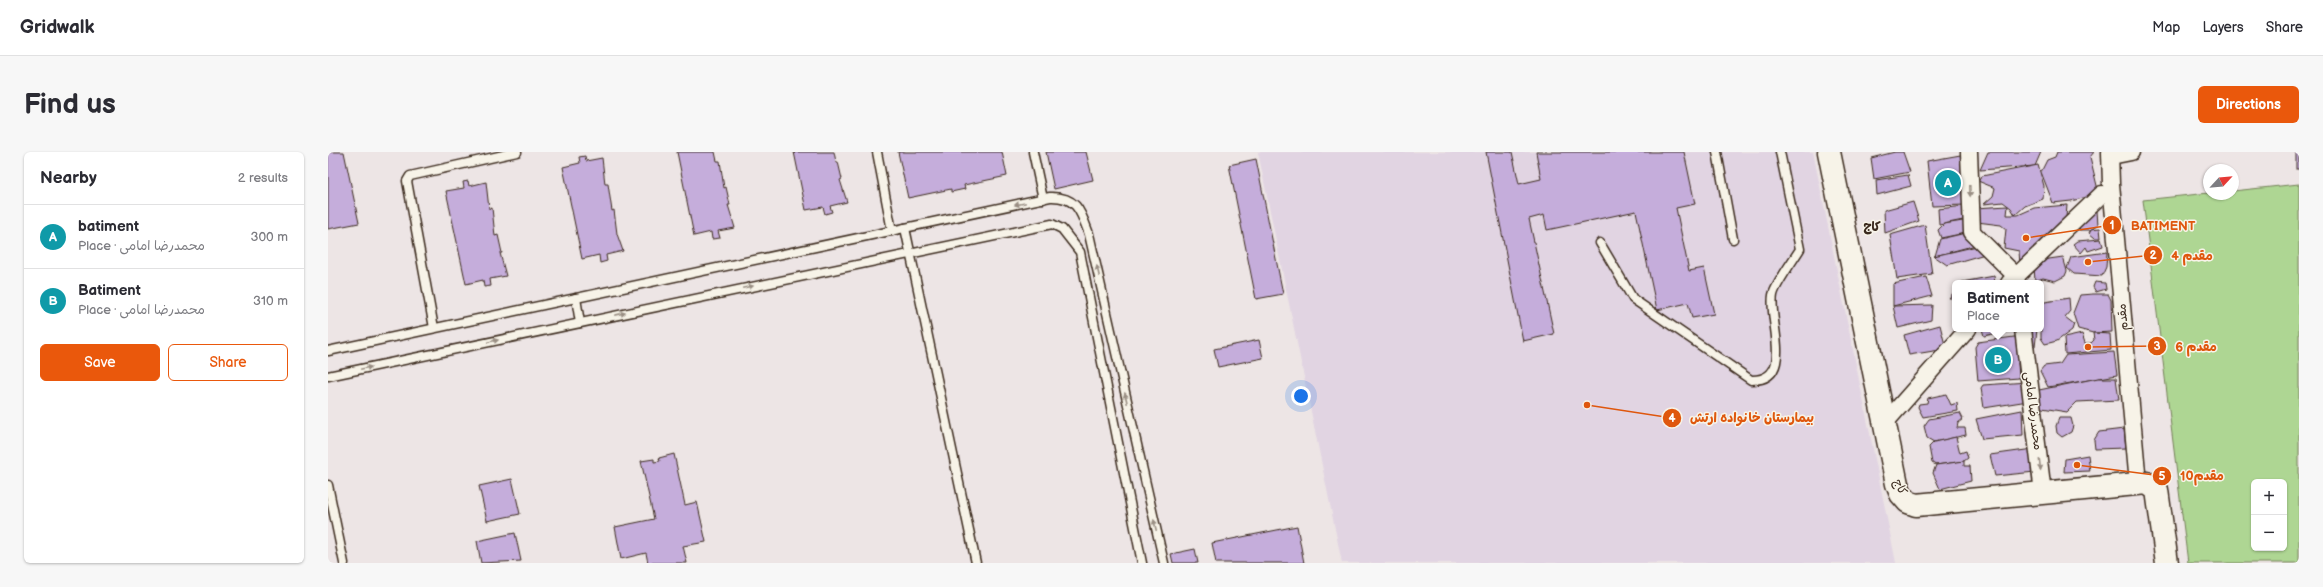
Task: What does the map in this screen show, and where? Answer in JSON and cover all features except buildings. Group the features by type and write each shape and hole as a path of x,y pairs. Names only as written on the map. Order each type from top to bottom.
{"main road":[{"name":"کاج","path":"1830,152 1884,424 1897,484 1901,494 1908,502 1916,505 2138,483 2152,485 2157,490 2166,563"}],"street":[{"path":"1969,152 1972,232 2014,280 2102,194"},
{"path":"2111,154 2131,152"},
{"name":"مقدم","path":"2111,154 2111,184 2138,483"},
{"path":"1884,424 1965,332"},
{"name":"محمدرضا امامی","path":"2023,332 2043,493"}],"lane":[{"path":"434,328 407,181 410,176 517,152"},
{"path":"877,152 892,231"},
{"path":"1033,152 1043,199"},
{"path":"1717,152 1733,239"},
{"path":"1600,243 1633,299 1751,380 1762,380 1770,377 1777,364 1773,295 1800,249 1780,152"},
{"path":"328,351 1062,196 1075,203 1089,234 1164,563"},
{"path":"328,376 911,252 1052,224 1062,229 1080,252 1142,563"},
{"path":"905,228 976,563"},
{"path":"576,298 580,323"},
{"path":"328,485 344,563"}],"shaded area":[{"path":"1258,152 1813,152 1896,563 1342,563"}],"green space":[{"path":"2299,184 2299,563 2188,563 2143,200 2203,194 2203,200 2239,200 2239,190"}],"place":[{"name":"batiment","path":"1948,183"},
{"name":"BATIMENT","path":"2026,238"},
{"name":"4 مقدم","path":"2088,262"},
{"name":"6 مقدم","path":"2088,347"},
{"name":"Batiment","path":"1998,360"},
{"name":"بیمارستان خانواده ارتش","path":"1587,405"},
{"name":"10مقدم","path":"2077,465"}],"district":[{"name":"کاج","path":"1872,227"}]}
